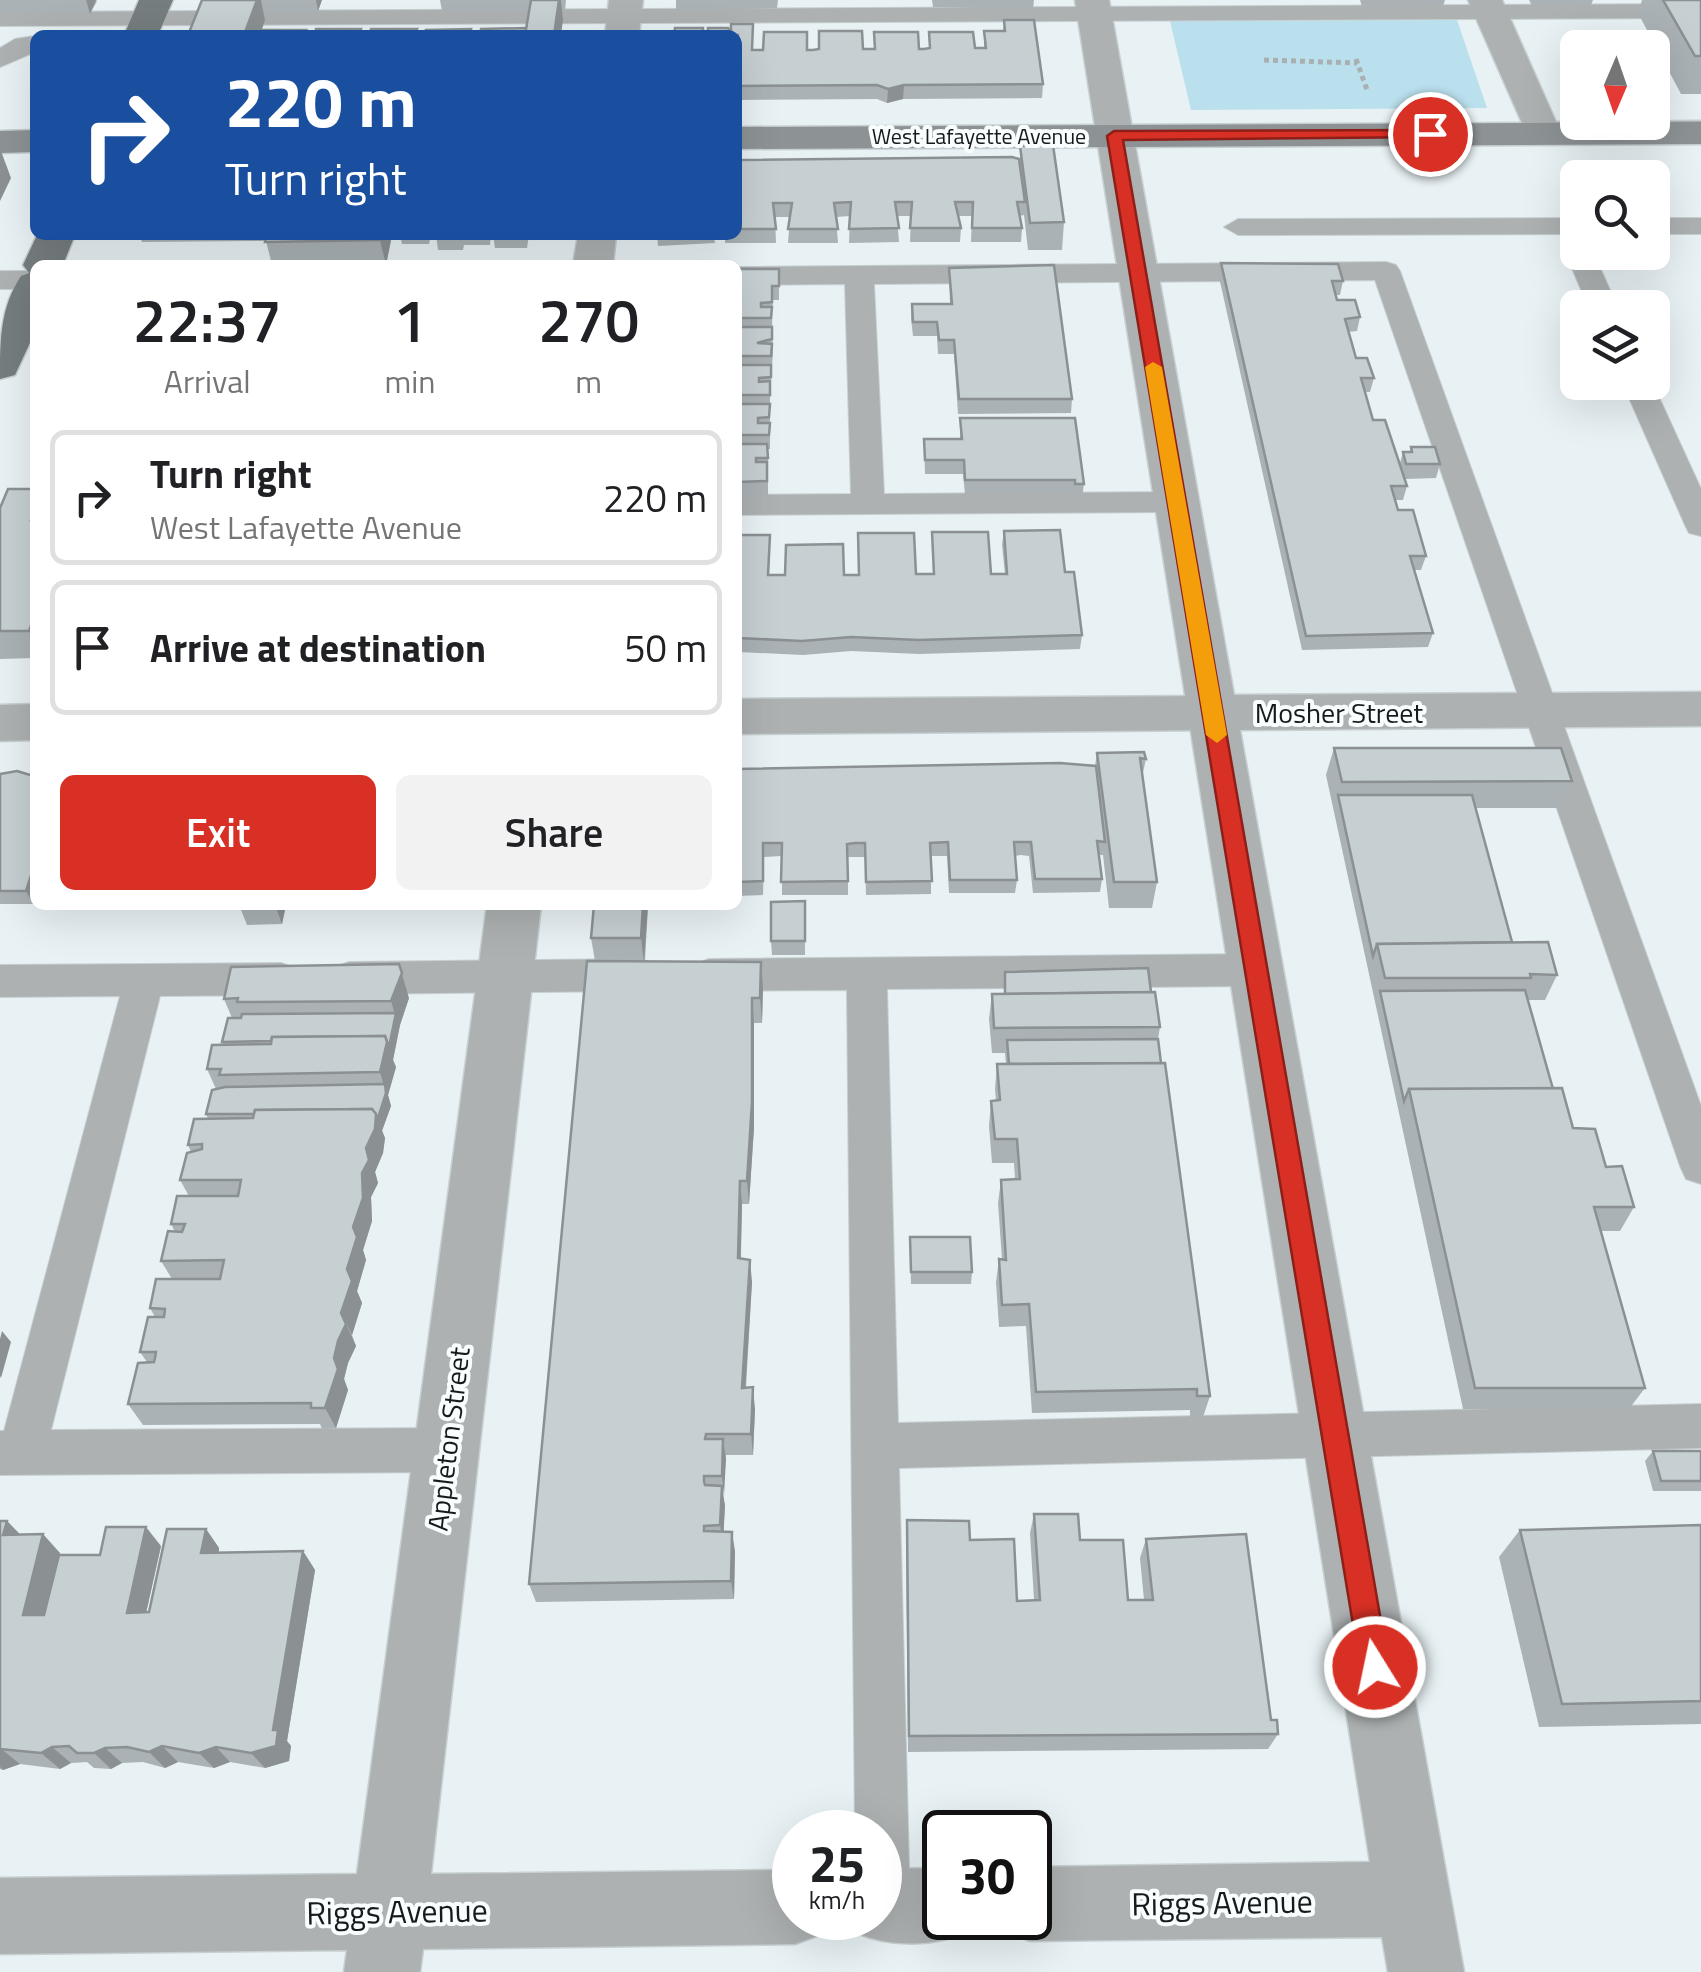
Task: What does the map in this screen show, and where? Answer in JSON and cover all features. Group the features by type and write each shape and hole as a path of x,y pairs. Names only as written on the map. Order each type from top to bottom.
{"main road":[{"name":"West Lafayette Avenue","path":"742,138 1701,132"},
{"path":"0,142 30,142"},
{"path":"0,366 30,294"}],"street":[{"name":"West Lafayette Avenue","path":"1488,6 1543,133 1701,132"},
{"path":"1093,7 1426,1972"},
{"name":"Mosher Street","path":"742,717 1701,709"},
{"path":"0,723 30,722"},
{"name":"Appleton Street","path":"386,1941 513,910"},
{"name":"Riggs Avenue","path":"1052,1904 1414,1900"},
{"name":"Riggs Avenue","path":"0,1916 386,1941 772,1909"}],"lane":[{"path":"0,19 400,9 624,17 848,8 1488,6 1701,11"},
{"path":"0,59 30,44"},
{"path":"1670,226 1701,226"},
{"path":"1238,228 1560,238"},
{"path":"742,276 1386,271 1701,1166"},
{"path":"858,274 868,505"},
{"path":"0,280 30,282"},
{"path":"1645,400 1701,526"},
{"path":"742,506 1177,502"},
{"path":"0,981 1256,970"},
{"path":"867,973 876,1446 903,1906"},
{"path":"144,980 11,1452 447,1450"},
{"path":"876,1446 1701,1426"}],"path":[{"path":"1352,48 1368,91"}],"shaded area":[{"path":"1457,20 1487,108 1191,110 1170,21"}],"building":[{"path":"202,0 257,0 246,30 190,30"},
{"path":"531,0 559,0 555,30 526,30"},
{"path":"1663,0 1701,0 1701,56 1695,56"},
{"path":"1004,20 1034,20 1043,84 904,85 888,89 877,85 742,86 742,30 731,30 731,24 753,24 752,50 763,50 764,32 807,32 807,50 813,50 819,49 819,31 862,31 863,49 875,49 874,32 918,32 919,49 924,49 930,48 929,32 973,32 975,48 986,48 984,31 1005,31"},
{"path":"526,28 525,30 481,29"},
{"path":"1053,145 1064,222 1030,223 1020,146"},
{"path":"1012,157 1019,159 1025,202 1017,202 1022,228 972,228 973,202 955,202 961,228 910,228 912,202 895,202 899,228 849,229 851,202 834,203 838,229 788,229 792,203 773,203 776,229 742,229 742,160"},
{"path":"266,240 380,240 265,242"},
{"path":"1221,263 1338,264 1343,281 1332,281 1337,300 1355,300 1360,317 1345,319 1356,358 1367,358 1374,378 1361,378 1373,420 1385,420 1407,486 1391,486 1398,510 1413,510 1426,556 1410,556 1433,633 1306,636"},
{"path":"1054,265 1072,399 959,399 954,340 939,340 937,322 913,322 912,304 952,304 949,268"},
{"path":"742,269 779,269 779,286 772,286 772,302 761,303 761,307 772,307 771,318 742,318"},
{"path":"742,327 772,327 772,339 757,343 772,344 771,356 742,356"},
{"path":"742,365 771,365 771,377 759,378 759,382 770,381 770,395 742,395"},
{"path":"742,404 770,404 769,417 758,418 758,423 770,423 769,435 742,435"},
{"path":"960,418 1075,418 1084,484 1075,484 1075,480 965,480 964,460 925,460 924,439 962,439"},
{"path":"742,444 767,444 768,458 756,458 756,462 767,462 767,481 742,482"},
{"path":"1411,447 1435,447 1440,464 1406,464 1403,452 1412,452"},
{"path":"8,489 30,489 29,631 0,631 0,508"},
{"path":"1060,530 1065,572 1074,572 1082,635 919,640 742,638 742,535 770,535 768,575 785,575 786,545 843,544 844,575 859,575 858,533 914,533 916,574 934,574 932,532 988,532 991,574 1007,574 1004,531"},
{"path":"1334,748 1561,748 1572,781 1342,782"},
{"path":"1144,752 1146,759 1140,758 1157,882 1114,882 1097,753"},
{"path":"1060,763 1096,766 1105,842 1097,841 1102,879 1035,879 1031,842 1014,842 1017,880 950,880 948,842 930,843 932,881 866,882 865,843 855,843 847,844 848,881 781,882 782,843 763,843 763,881 742,882 742,769"},
{"path":"17,771 30,775 30,879 26,891 0,891 0,774"},
{"path":"1338,795 1472,795 1512,942 1377,944 1373,956"},
{"path":"805,901 805,941 771,941 771,902"},
{"path":"594,910 643,910 641,938 591,938"},
{"path":"1548,942 1557,975 1530,974 1531,978 1385,978 1377,944"},
{"path":"587,961 761,962 760,998 752,998 752,1102 747,1181 740,1181 738,1258 750,1260 742,1388 753,1387 751,1434 706,1434 705,1439 723,1439 722,1476 704,1476 705,1485 722,1486 720,1525 704,1526 704,1531 732,1532 731,1581 529,1584"},
{"path":"399,964 402,973 391,1001 224,999 231,967"},
{"path":"1148,968 1151,992 1005,994 1005,972"},
{"path":"1525,990 1553,1089 1409,1089 1404,1101 1380,991"},
{"path":"1155,992 1160,1027 994,1028 992,994"},
{"path":"396,1013 389,1047 385,1036 272,1037 271,1041 222,1042 228,1018 241,1018 242,1014"},
{"path":"385,1036 380,1072 219,1075 221,1069 207,1069 212,1045 271,1044 272,1037"},
{"path":"1158,1039 1161,1063 1009,1064 1007,1040"},
{"path":"1165,1063 1210,1396 1197,1396 1197,1389 1036,1392 1029,1304 1002,1305 999,1259 1006,1260 1001,1180 1020,1179 1017,1139 995,1139 991,1101 1000,1100 997,1064"},
{"path":"385,1084 378,1118 372,1109 206,1114 212,1090 225,1087"},
{"path":"1562,1088 1573,1128 1595,1129 1606,1167 1622,1166 1634,1207 1594,1207 1645,1388 1475,1388 1409,1089"},
{"path":"372,1109 376,1114 375,1129 366,1148 369,1160 362,1173 363,1198 353,1227 357,1237 347,1269 352,1281 341,1313 346,1324 338,1341 334,1358 338,1369 325,1408 311,1408 311,1403 128,1404 138,1363 154,1362 155,1358 156,1352 140,1352 148,1317 164,1317 165,1309 150,1308 156,1279 220,1279 224,1260 161,1261 168,1231 182,1232 185,1224 171,1224 177,1196 238,1196 241,1180 180,1180 187,1153 202,1149 202,1144 188,1145 194,1119 253,1118 255,1110"},
{"path":"910,1237 970,1237 972,1272 911,1272"},
{"path":"1653,1451 1701,1451 1701,1481 1661,1481"},
{"path":"1034,1514 1078,1514 1080,1540 1123,1540 1128,1600 1153,1600 1146,1539 1246,1534 1271,1720 1277,1720 1278,1734 909,1736 907,1520 969,1521 970,1540 1014,1539 1017,1601 1040,1600"},
{"path":"0,1521 7,1521 3,1535 43,1534 23,1615 44,1615 59,1555 100,1555 106,1527 146,1527 127,1613 149,1612 167,1529 206,1529 201,1553 303,1551 273,1730 278,1730 276,1746 251,1753 216,1747 199,1753 162,1746 149,1752 127,1747 94,1753 77,1753 69,1746 52,1747 41,1753 0,1749"},
{"path":"1701,1525 1701,1701 1562,1704 1520,1530"}],"slow traffic":[{"path":"1153,367 1217,735"}],"route":[{"path":"1375,1667 1114,136 1430,134"}]}
